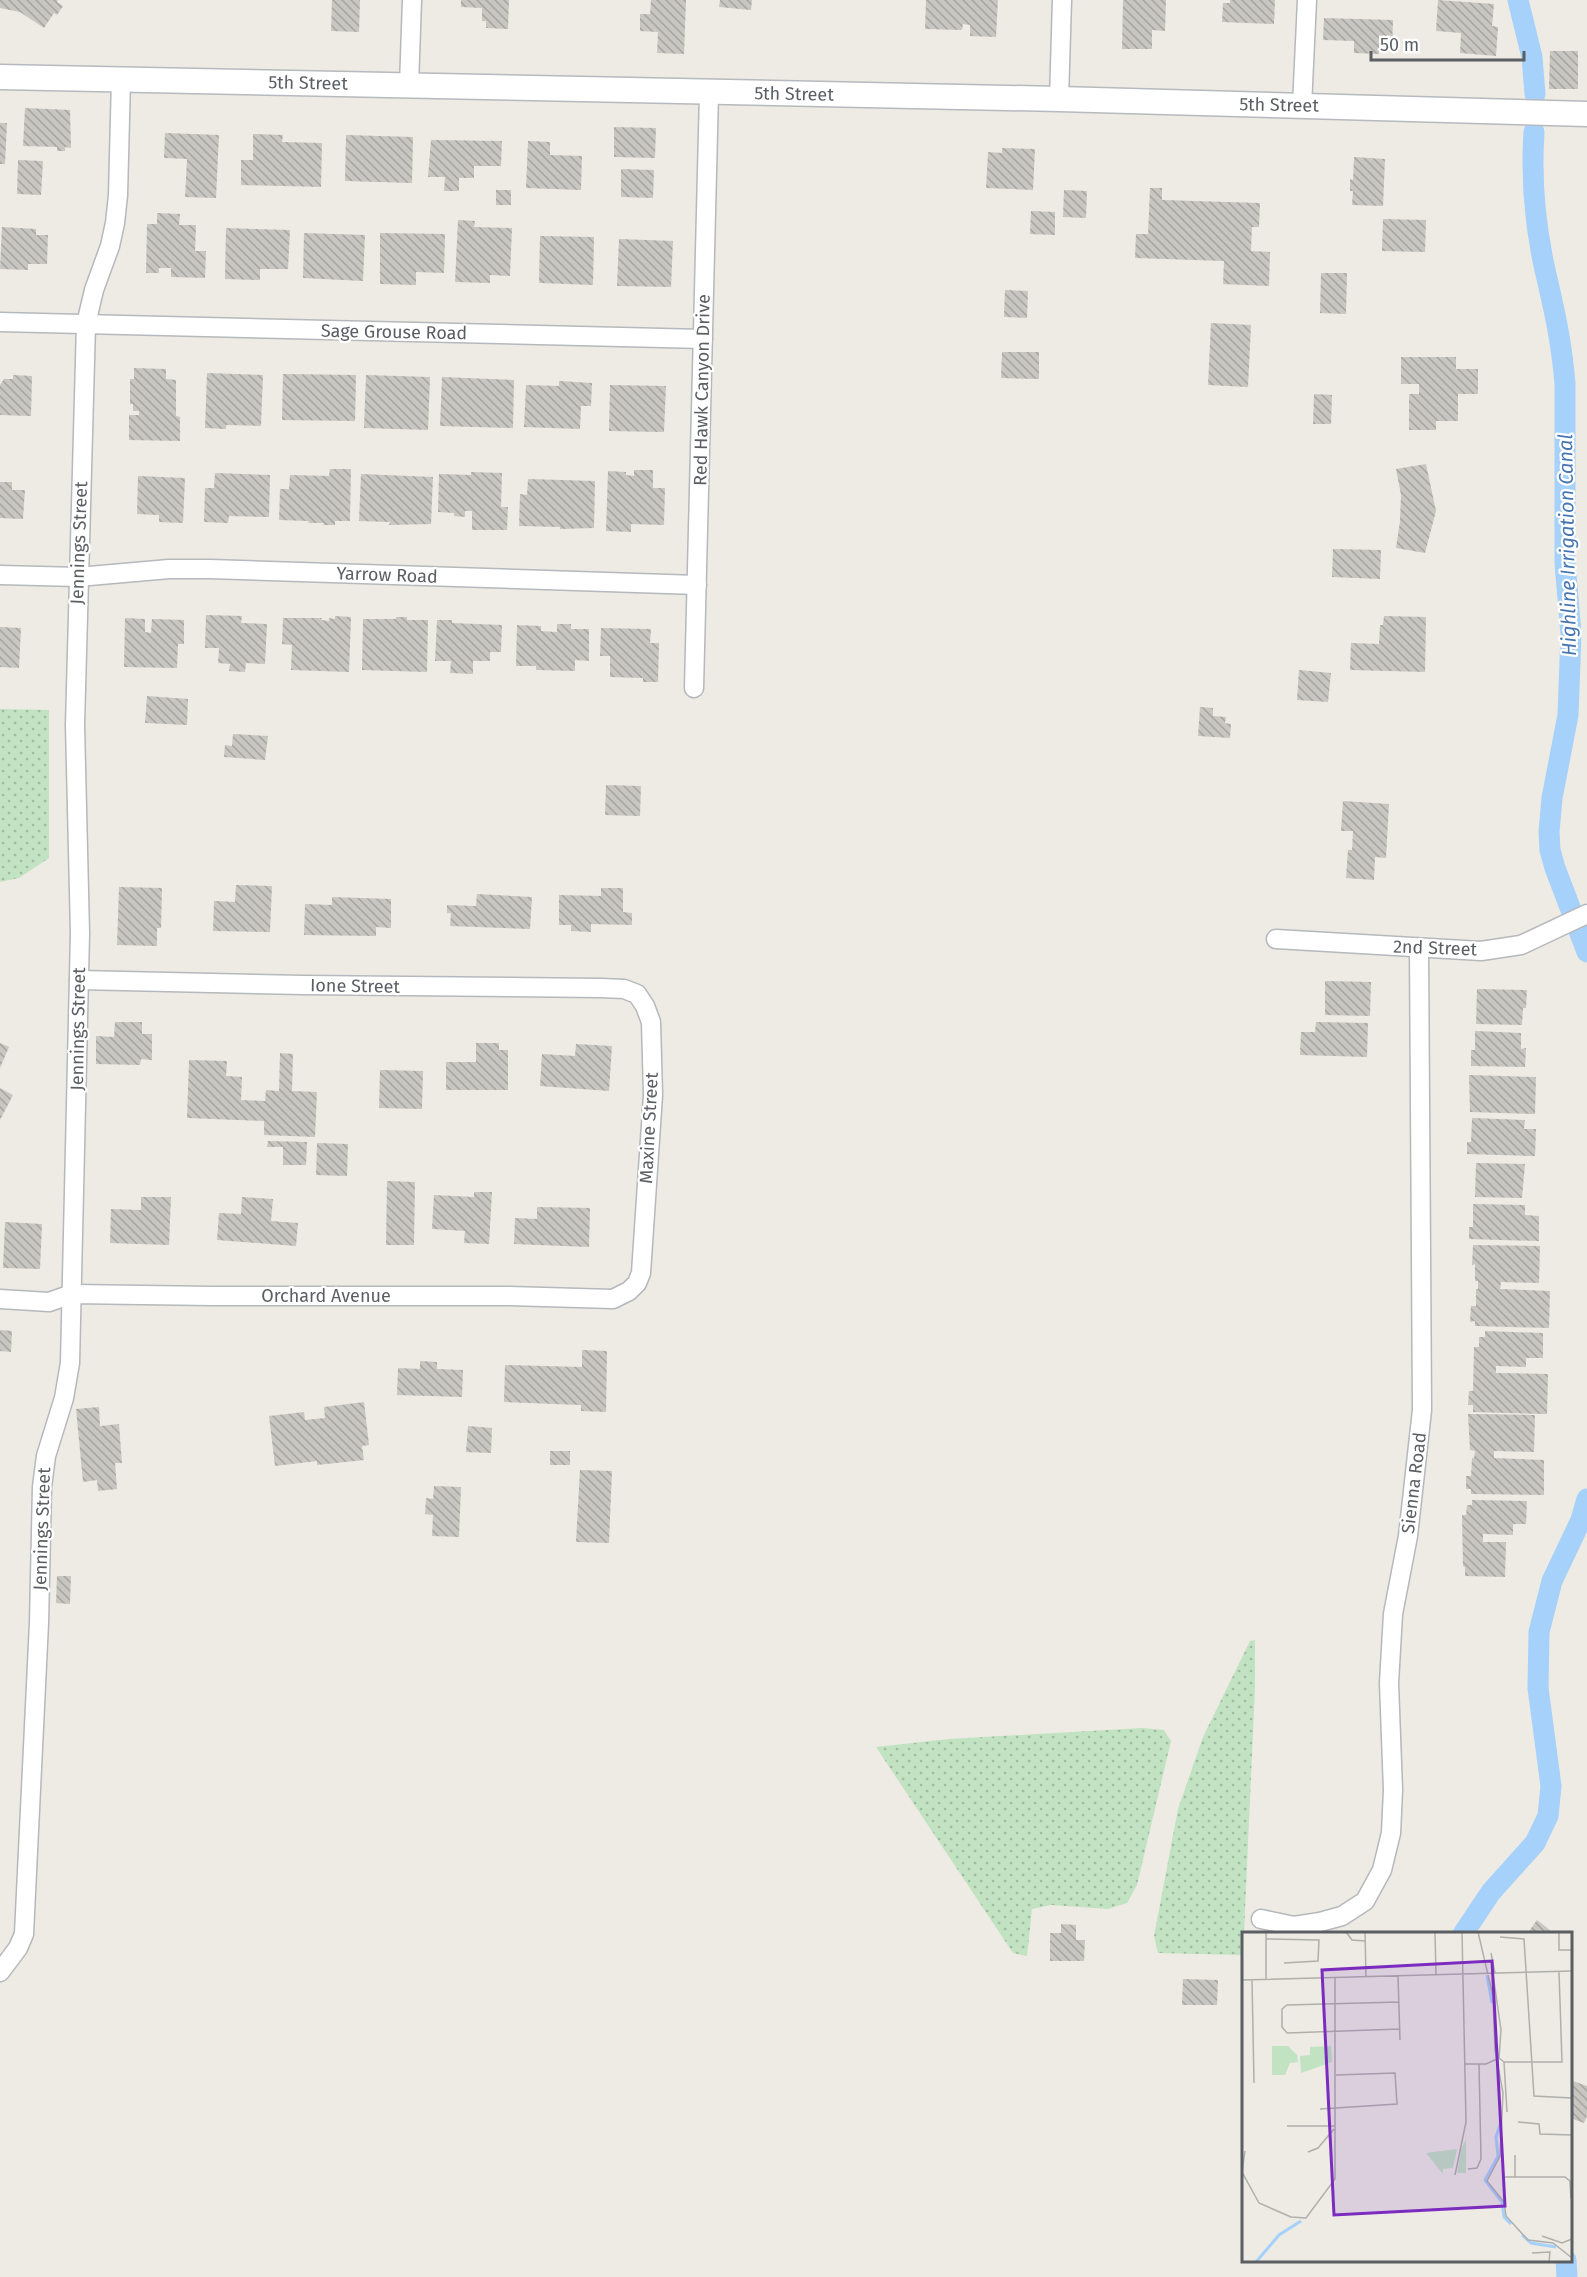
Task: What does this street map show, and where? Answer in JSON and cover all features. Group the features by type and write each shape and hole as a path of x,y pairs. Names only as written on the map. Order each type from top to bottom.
{"street":[{"path":"409,86 412,0"},
{"path":"1059,99 1062,0"},
{"path":"1302,106 1307,0"},
{"name":"5th Street","path":"0,77 1059,99 1587,114"},
{"name":"Jennings Street","path":"0,1972 18,1948 24,1934 39,1623 42,1486 46,1456 63,1398 70,1364 79,980 75,725 86,324 115,223 118,195 121,79"},
{"name":"Red Hawk Canyon Drive","path":"694,688 709,93"},
{"name":"Sage Grouse Road","path":"0,321 703,339"},
{"name":"Yarrow Road","path":"0,575 78,577 170,569 210,569 697,585"},
{"name":"2nd Street","path":"1276,939 1481,951 1521,945 1585,915"},
{"name":"Sienna Road","path":"1261,1919 1294,1926 1320,1922 1342,1916 1365,1901 1382,1870 1391,1833 1393,1790 1389,1683 1393,1614 1408,1536 1422,1410 1419,948"},
{"name":"Ione Street","path":"79,980 631,990"},
{"name":"Maxine Street","path":"631,990 642,1000 648,1013 652,1032 653,1095 641,1273"},
{"name":"Orchard Avenue","path":"0,1299 49,1302 72,1294 487,1296 613,1299 629,1291 637,1283 641,1273"}],"green space":[{"path":"0,709 49,710 49,858 19,878 0,882"},
{"path":"1255,1640 1255,1688 1242,1955 1158,1953 1154,1936 1178,1809 1203,1737 1250,1641"},
{"path":"1142,1728 1164,1730 1171,1741 1137,1885 1127,1903 1108,1909 1051,1905 1032,1909 1027,1956 1013,1953 876,1747 949,1739"}],"building":[{"path":"0,0 58,0 57,2 63,6 57,15 54,13 44,28 20,12 0,8"},
{"path":"332,0 360,0 359,32 331,31"},
{"path":"461,0 509,0 508,29 486,28 486,21 482,21 482,8 461,7"},
{"path":"651,0 686,0 684,54 657,53 658,32 640,31 640,14 650,14"},
{"path":"720,0 752,0 751,10 719,7"},
{"path":"926,0 998,0 996,37 970,36 970,25 963,24 962,30 925,29"},
{"path":"1123,0 1166,0 1165,31 1152,30 1152,49 1122,49"},
{"path":"1230,0 1275,0 1274,24 1222,22 1223,3 1230,3"},
{"path":"1438,0 1494,4 1492,26 1498,27 1496,56 1460,53 1461,33 1436,31"},
{"path":"1324,18 1393,20 1392,51 1379,50 1379,54 1354,53 1354,41 1323,40"},
{"path":"1550,51 1578,51 1578,89 1549,89"},
{"path":"25,108 70,110 71,148 65,147 65,151 57,151 57,147 23,146"},
{"path":"0,123 7,123 5,164 0,164"},
{"path":"614,127 656,128 655,158 614,157"},
{"path":"165,133 219,135 216,198 185,197 187,159 164,158"},
{"path":"253,134 283,135 282,142 322,143 321,187 241,185 241,160 253,160"},
{"path":"346,135 413,137 412,183 345,181"},
{"path":"431,140 502,141 501,166 474,166 474,178 459,178 459,191 444,191 445,177 428,177"},
{"path":"528,141 550,142 550,155 582,156 581,190 526,188"},
{"path":"1002,148 1035,149 1033,190 986,188 988,152 1002,153"},
{"path":"1354,157 1385,159 1383,206 1352,205 1353,191 1350,191 1350,179 1353,180"},
{"path":"18,160 43,161 41,195 17,194"},
{"path":"621,169 654,170 653,198 621,197"},
{"path":"1150,188 1162,188 1162,200 1260,203 1259,227 1252,227 1251,251 1270,252 1269,286 1223,284 1224,261 1135,258 1136,234 1148,234"},
{"path":"496,190 511,190 511,205 496,205"},
{"path":"1064,190 1087,191 1086,218 1063,217"},
{"path":"1031,211 1055,212 1055,235 1030,234"},
{"path":"157,213 180,214 179,225 196,225 195,251 206,251 205,278 171,277 171,268 159,268 159,273 146,273 147,224 157,224"},
{"path":"1383,219 1426,220 1425,252 1382,251"},
{"path":"458,220 475,221 474,227 512,228 510,276 490,275 490,283 455,282"},
{"path":"2,227 36,229 36,235 48,235 47,264 28,264 28,270 0,269"},
{"path":"226,228 290,230 288,269 260,269 260,280 225,279"},
{"path":"304,233 365,235 363,281 303,278"},
{"path":"380,233 445,234 444,273 416,272 416,285 380,284"},
{"path":"540,236 594,237 593,285 539,283"},
{"path":"619,239 673,241 671,287 617,286"},
{"path":"1321,273 1347,273 1346,314 1320,313"},
{"path":"1005,290 1028,291 1027,318 1004,317"},
{"path":"1211,323 1251,325 1248,387 1208,385"},
{"path":"1002,352 1039,352 1039,379 1001,378"},
{"path":"1401,357 1456,357 1456,369 1478,369 1478,394 1458,394 1458,421 1436,421 1436,430 1409,430 1409,394 1419,394 1419,384 1401,384"},
{"path":"134,368 166,369 166,379 176,380 176,416 180,417 180,441 129,440 129,415 139,415 139,411 133,411 133,404 130,404 130,379 134,379"},
{"path":"207,373 263,375 261,426 226,425 226,429 205,428"},
{"path":"283,374 356,375 355,421 282,420"},
{"path":"13,375 32,376 31,416 0,415 0,385 4,379 13,379"},
{"path":"366,375 430,377 428,430 364,428"},
{"path":"442,377 514,380 513,428 440,426"},
{"path":"559,381 592,383 591,406 581,406 580,429 524,427 526,385 559,386"},
{"path":"610,385 666,386 664,432 609,431"},
{"path":"1314,394 1332,395 1331,424 1313,424"},
{"path":"1426,464 1436,511 1425,553 1396,548 1401,495 1396,469"},
{"path":"330,469 351,469 350,521 335,521 335,525 323,525 324,523 309,523 308,521 279,520 280,489 289,489 290,475 329,476"},
{"path":"634,470 653,470 653,488 665,488 664,525 631,524 631,532 606,531 608,471 626,472 626,475 634,476"},
{"path":"471,472 502,473 501,507 508,507 507,530 472,530 472,511 465,511 465,517 454,516 454,513 438,512 439,474 471,475"},
{"path":"215,473 270,475 269,517 229,516 228,523 204,522 205,488 214,488"},
{"path":"361,474 433,477 431,524 389,525 390,522 359,521"},
{"path":"138,476 185,478 183,523 159,522 159,515 137,514"},
{"path":"528,479 595,481 594,528 560,529 560,527 519,526 520,494 527,495"},
{"path":"0,482 12,482 12,490 25,490 23,519 0,518"},
{"path":"1333,549 1381,550 1380,579 1332,577"},
{"path":"206,615 242,616 241,623 267,624 265,664 246,663 245,672 229,671 230,664 218,663 219,648 205,648"},
{"path":"335,616 351,617 349,672 291,670 292,645 282,644 283,618 322,618 321,620 329,621 329,618 335,619"},
{"path":"1384,616 1426,617 1425,672 1350,670 1351,643 1379,644 1380,625 1383,625"},
{"path":"396,617 407,617 407,620 428,620 427,672 362,670 363,619 396,619"},
{"path":"125,618 145,619 145,632 151,633 152,619 184,620 184,644 178,644 177,668 124,667"},
{"path":"437,620 452,620 452,623 502,625 501,652 490,652 490,661 473,661 473,674 450,673 451,661 435,661"},
{"path":"557,624 571,624 571,629 589,629 589,661 575,660 575,671 536,670 536,666 516,666 517,625 541,626 541,631 557,632"},
{"path":"0,627 21,628 19,668 0,667"},
{"path":"601,628 651,629 650,643 659,643 658,682 643,682 643,678 610,677 610,656 600,656"},
{"path":"1299,670 1331,673 1328,702 1297,700"},
{"path":"147,696 188,699 187,725 145,723"},
{"path":"1200,707 1213,708 1213,716 1226,717 1225,723 1231,724 1230,738 1198,736"},
{"path":"233,734 268,736 265,760 224,757 225,745 232,746"},
{"path":"606,785 641,786 640,816 605,815"},
{"path":"1343,801 1389,804 1386,858 1375,857 1374,880 1346,878 1348,850 1352,850 1353,831 1341,831"},
{"path":"236,885 272,886 270,932 213,931 214,901 235,902"},
{"path":"119,887 162,888 161,928 157,928 157,946 117,945"},
{"path":"601,888 623,888 623,912 632,913 632,925 591,924 591,932 571,931 571,925 559,925 559,895 601,896"},
{"path":"477,894 532,897 530,929 450,926 451,913 447,913 447,905 476,906"},
{"path":"332,897 391,899 391,928 376,927 376,936 304,935 305,904 332,905"},
{"path":"1325,981 1371,982 1370,1016 1325,1015"},
{"path":"1477,989 1527,990 1522,1025 1476,1024"},
{"path":"115,1022 142,1022 142,1034 152,1034 152,1060 141,1059 140,1065 96,1064 96,1036 114,1037"},
{"path":"1316,1022 1368,1023 1367,1057 1300,1055 1301,1032 1315,1032"},
{"path":"1475,1031 1521,1033 1521,1049 1526,1048 1525,1067 1471,1066 1471,1050 1475,1050"},
{"path":"0,1043 9,1047 0,1068"},
{"path":"476,1043 499,1043 499,1050 508,1050 508,1090 446,1090 446,1062 476,1062"},
{"path":"576,1044 612,1046 609,1091 540,1086 542,1054 575,1056"},
{"path":"280,1053 293,1054 292,1091 317,1092 315,1137 264,1135 264,1121 187,1118 189,1060 227,1061 226,1076 242,1077 241,1100 265,1101 266,1090 279,1091"},
{"path":"380,1070 423,1071 422,1109 379,1108"},
{"path":"1469,1075 1536,1077 1535,1114 1470,1112"},
{"path":"0,1088 13,1095 0,1120"},
{"path":"1472,1118 1525,1120 1524,1129 1536,1129 1535,1156 1467,1154 1467,1142 1471,1142"},
{"path":"268,1141 307,1142 306,1165 283,1165 283,1147 267,1147"},
{"path":"317,1143 348,1144 347,1176 316,1175"},
{"path":"1476,1163 1525,1164 1522,1198 1475,1197"},
{"path":"387,1181 415,1182 414,1245 386,1245"},
{"path":"474,1192 492,1192 489,1244 464,1243 465,1231 432,1229 434,1195 474,1197"},
{"path":"141,1197 171,1197 169,1245 110,1243 111,1209 141,1210"},
{"path":"242,1197 273,1199 271,1221 298,1223 296,1246 217,1240 219,1213 241,1214"},
{"path":"1473,1204 1525,1205 1525,1215 1539,1216 1539,1241 1469,1239 1469,1227 1473,1227"},
{"path":"537,1207 590,1208 589,1247 514,1244 515,1218 537,1219"},
{"path":"5,1222 42,1224 40,1269 3,1268"},
{"path":"1473,1245 1540,1246 1539,1283 1501,1282 1500,1289 1550,1291 1549,1328 1475,1326 1475,1321 1470,1322 1471,1306 1476,1306 1476,1289 1478,1289 1478,1281 1475,1281 1475,1264 1472,1265"},
{"path":"0,1330 12,1331 11,1352 0,1351"},
{"path":"1485,1331 1543,1333 1543,1358 1526,1358 1526,1367 1496,1366 1496,1373 1548,1374 1547,1414 1473,1412 1473,1405 1468,1405 1469,1391 1473,1391 1474,1347 1479,1347 1479,1337 1485,1337"},
{"path":"582,1350 607,1351 606,1412 581,1411 581,1405 504,1402 505,1365 582,1367"},
{"path":"420,1361 437,1362 437,1369 463,1370 462,1397 397,1395 398,1368 420,1369"},
{"path":"364,1402 369,1445 362,1446 364,1460 317,1465 317,1461 275,1466 269,1416 304,1412 305,1420 325,1418 324,1407"},
{"path":"99,1407 100,1426 119,1424 122,1463 115,1463 117,1489 98,1491 97,1480 83,1482 76,1409"},
{"path":"1468,1414 1535,1415 1534,1452 1494,1451 1494,1458 1544,1460 1544,1495 1471,1494 1471,1489 1466,1489 1466,1476 1471,1476 1472,1458 1474,1458 1475,1451 1470,1450"},
{"path":"468,1426 492,1428 491,1453 466,1452"},
{"path":"550,1451 570,1451 570,1465 550,1465"},
{"path":"580,1470 612,1471 609,1543 576,1542"},
{"path":"434,1486 461,1487 459,1537 432,1536 433,1515 425,1514 426,1498 433,1499"},
{"path":"1472,1500 1527,1501 1526,1524 1513,1524 1513,1535 1483,1534 1483,1542 1506,1542 1505,1577 1465,1576 1462,1515 1466,1515 1467,1505 1472,1505"},
{"path":"57,1576 71,1576 70,1604 56,1603"},
{"path":"1537,1920 1552,1932 1528,1932"},
{"path":"1061,1924 1076,1925 1076,1940 1085,1940 1084,1961 1050,1961 1050,1933 1061,1933"},
{"path":"1183,1979 1218,1980 1217,2005 1182,2005"},
{"path":"1572,2081 1587,2086 1587,2116 1584,2123 1572,2119"}],"waterway":[{"name":"Highline Irrigation Canal","path":"1518,0 1532,57 1535,94"},
{"name":"Highline Irrigation Canal","path":"1534,132 1536,218 1560,340 1565,384 1565,563 1571,634 1568,715 1552,798 1550,850 1587,952"},
{"name":"Highline Irrigation Canal","path":"1464,1932 1491,1892 1535,1843 1548,1816 1551,1786 1538,1688 1539,1632 1552,1581 1581,1520 1587,1499"},
{"name":"Highline Irrigation Canal","path":"1566,2262 1567,2277"}]}
